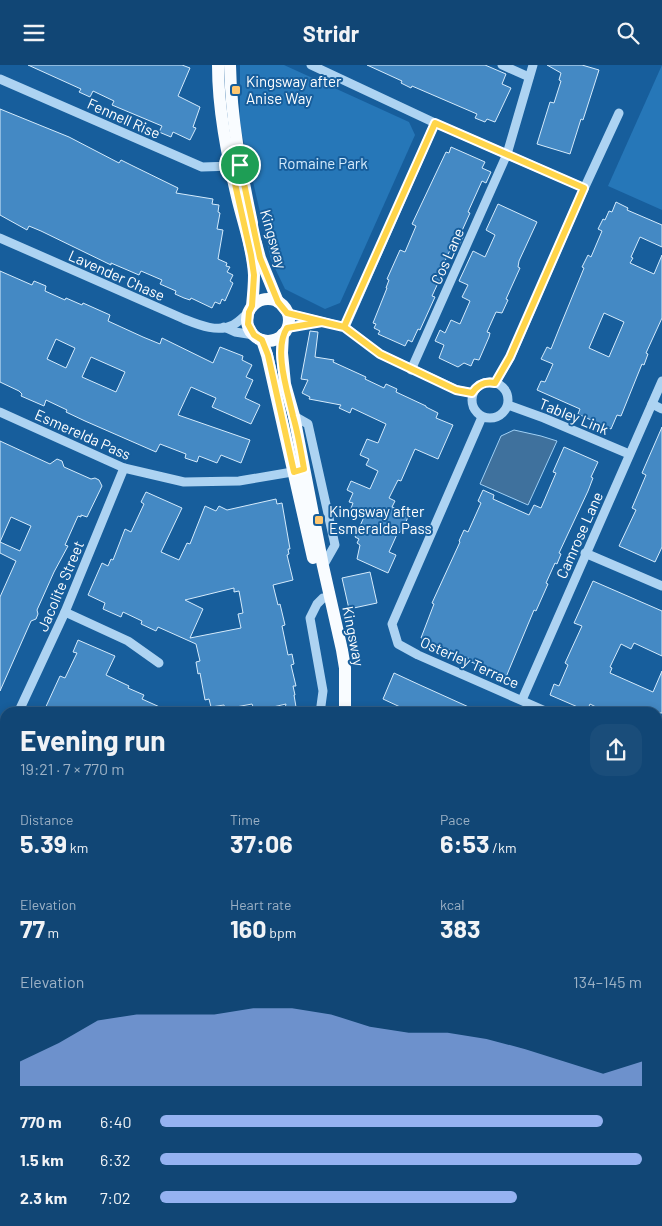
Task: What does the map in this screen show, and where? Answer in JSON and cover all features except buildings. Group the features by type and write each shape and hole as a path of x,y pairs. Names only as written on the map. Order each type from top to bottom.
{"main road":[{"name":"Kingsway","path":"218,65 220,103 260,258 278,302 287,313 288,323 282,353 285,384 294,416 299,471 336,663 338,707"},
{"name":"Kingsway","path":"230,65 235,165 254,275 248,324 268,355 299,471 344,659 345,707"},
{"path":"251,309 264,299 278,302"},
{"path":"258,337 273,340 285,331"}],"street":[{"path":"310,65 435,123 584,188"},
{"path":"502,65 529,77"},
{"name":"Cos Lane","path":"411,369 507,154 533,65"},
{"name":"Fennell Rise","path":"0,79 202,167 235,165"},
{"path":"495,383 510,357 619,113"},
{"path":"344,327 435,123"},
{"name":"Lavender Chase","path":"0,238 206,328 224,327 258,337"},
{"path":"224,327 233,325 251,309"},
{"path":"287,313 344,327 380,354 456,390 472,393"},
{"path":"285,331 322,322"},
{"name":"Camrose Lane","path":"522,700 662,381"},
{"path":"495,383 506,392 508,405 501,415 495,418 482,417 473,408 471,402 472,393 481,384 495,383"},
{"path":"652,404 662,409"},
{"name":"Tabley Link","path":"508,405 629,454"},
{"name":"Esmerelda Pass","path":"0,412 124,468 184,482 239,481 299,471"},
{"name":"Kingsway","path":"294,416 308,424 335,545 323,566"},
{"name":"Osterley Terrace","path":"482,417 392,624 398,644 418,655 537,707"},
{"name":"Jacolite Street","path":"21,707 65,612 124,468"},
{"path":"586,553 662,586"},
{"name":"Kingsway","path":"321,707 323,691 310,618 316,604 323,598"},
{"path":"65,612 128,641 160,663"}],"green space":[{"name":"Romaine Park","path":"240,65 284,65 409,122 415,135 340,303 325,309 285,289 271,260 240,125"},
{"path":"662,65 662,210 608,186"}],"shaded area":[{"path":"514,430 557,441 528,505 480,484 501,436"}],"place":[{"name":"Kingsway after Anise Way","path":"236,90"},
{"name":"Kingsway after Esmeralda Pass","path":"319,520"}],"route":[{"path":"240,165 231,166 254,275 252,306 247,318 248,324 254,335 262,340 268,355 294,472 304,469 294,416 285,384 282,353 283,334 287,328 322,322 344,327 380,354 456,390 472,393 481,384 495,383 510,357 584,188 435,123 344,327 287,313 278,302 260,258 255,240 240,165"}]}
